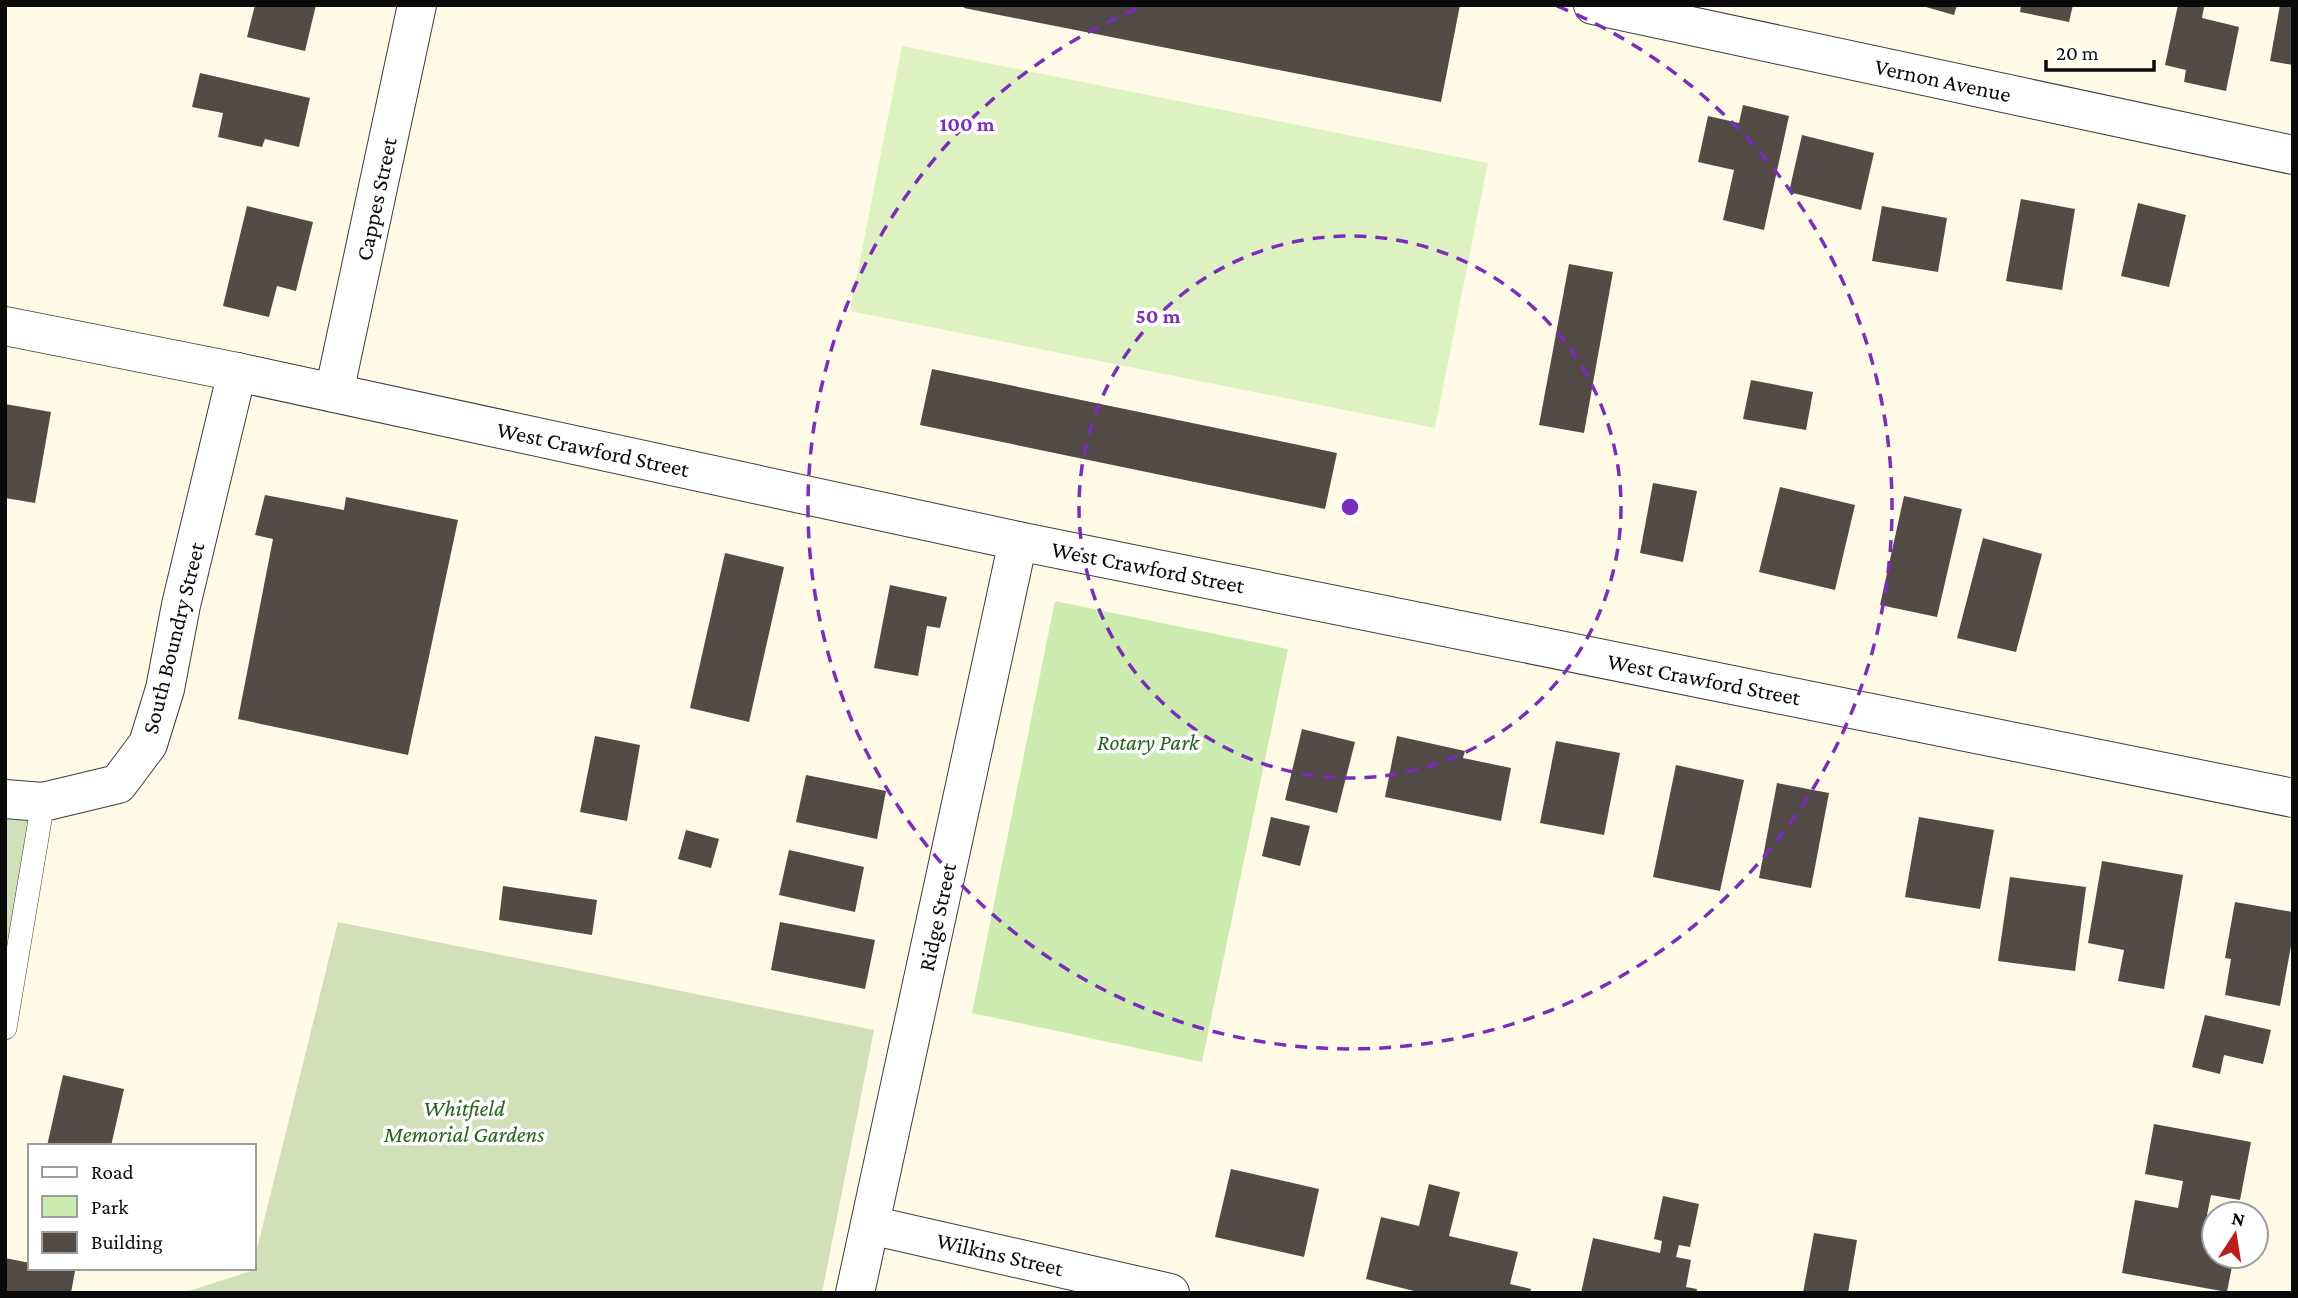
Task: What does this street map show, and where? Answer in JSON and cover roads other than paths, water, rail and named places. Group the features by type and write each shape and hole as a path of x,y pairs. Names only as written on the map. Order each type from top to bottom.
{"street":[{"name":"Cappes Street","path":"334,393 417,5"},
{"name":"Vernon Avenue","path":"1593,5 2293,155"},
{"name":"West Crawford Street","path":"5,326 237,372 1018,541 2293,798"},
{"name":"South Boundry Street","path":"5,799 43,803 118,783 148,744 166,689 181,605 237,372"},
{"name":"Ridge Street","path":"855,1293 1018,541"},
{"name":"Wilkins Street","path":"870,1225 1170,1293"}],"lane":[{"path":"5,1028 43,803"}],"park label":[{"name":"Rotary Park","path":"1148,742"},
{"name":"Whitfield Memorial Gardens","path":"464,1121"}]}
